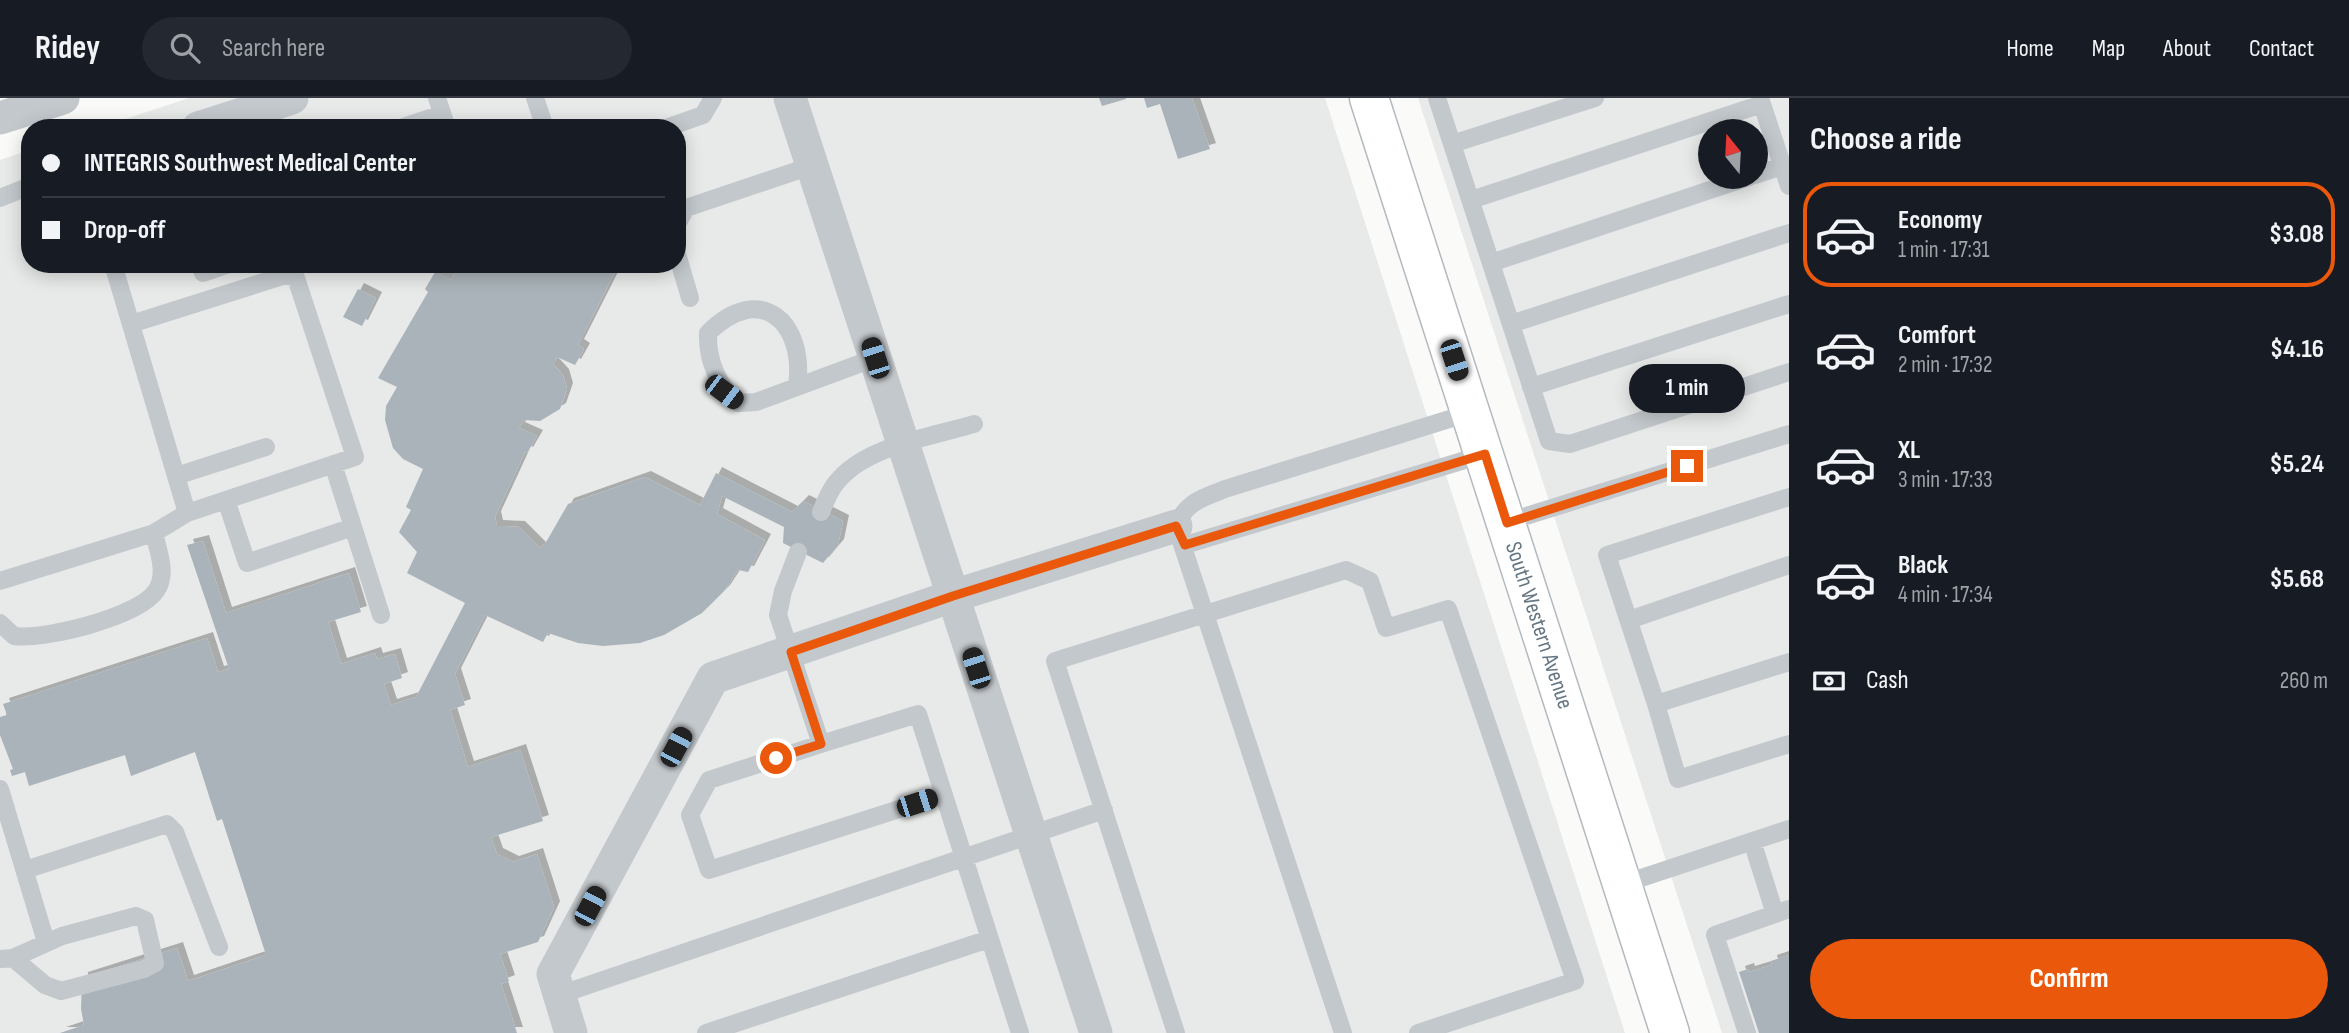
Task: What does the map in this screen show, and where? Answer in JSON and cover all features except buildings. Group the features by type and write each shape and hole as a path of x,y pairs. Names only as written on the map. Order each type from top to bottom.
{"main road":[{"name":"South Western Avenue","path":"1369,98 1670,1033"}],"street":[{"path":"0,118 63,98"},
{"path":"226,119 292,98"},
{"path":"790,98 1096,1033"},
{"path":"570,1033 553,974 713,678 953,596 1180,536"}],"lane":[{"path":"535,98 542,119"},
{"path":"686,121 702,115 713,98"},
{"path":"1437,98 1549,442 1570,444 1789,372"},
{"path":"1452,144 1595,98"},
{"path":"1471,200 1761,101 1789,186"},
{"path":"425,119 442,113"},
{"path":"686,210 811,166"},
{"path":"1768,171 1782,166"},
{"path":"1491,263 1713,189"},
{"path":"0,198 21,190"},
{"path":"1511,324 1789,233"},
{"path":"116,273 187,513"},
{"path":"683,273 690,298"},
{"path":"0,581 154,533 187,513 355,457 296,278 286,275 131,324"},
{"path":"1531,387 1789,304"},
{"path":"797,386 798,356 783,323 773,312 758,308 738,313 718,324 708,334 708,348 715,372 724,392 739,403 756,402 875,358"},
{"path":"1342,1033 1180,536 1183,510 1197,500 1225,489 1472,412"},
{"path":"821,512 835,483 854,465 877,451 904,446 974,424"},
{"path":"1507,523 1789,434"},
{"path":"176,476 266,447"},
{"path":"1180,536 1485,454"},
{"path":"333,464 382,615"},
{"path":"1789,497 1607,555 1678,779 1789,744"},
{"path":"226,500 247,563 353,527"},
{"path":"0,623 14,636 38,636 132,609 157,590 161,578 162,566 154,533"},
{"path":"798,552 783,591 778,615 821,744"},
{"path":"1629,620 1789,565"},
{"path":"1176,1033 1055,660 1206,611 1346,570 1370,581 1386,628 1448,609 1575,981 1424,1032"},
{"path":"1656,704 1789,662"},
{"path":"943,794 709,870 690,816 709,780 918,714 1020,1033"},
{"path":"0,789 46,942"},
{"path":"559,995 1032,837 1104,810"},
{"path":"25,870 167,824 175,832 219,947"},
{"path":"1623,884 1789,829"},
{"path":"1747,1033 1715,934 1782,912 1752,841"},
{"path":"135,916 145,920 155,963 122,976 61,991 45,985 6,959 46,942 135,916"},
{"path":"706,1033 989,939"}],"shaded area":[{"path":"189,98 1325,98 1625,1033 0,1033 0,160 21,153 21,273 686,273 686,119 125,119"},
{"path":"1418,98 1789,98 1789,1033 1722,1033"}],"route":[{"path":"776,758 821,744 791,652 953,596 1176,526 1185,545 1485,454 1507,523 1687,466"}]}
